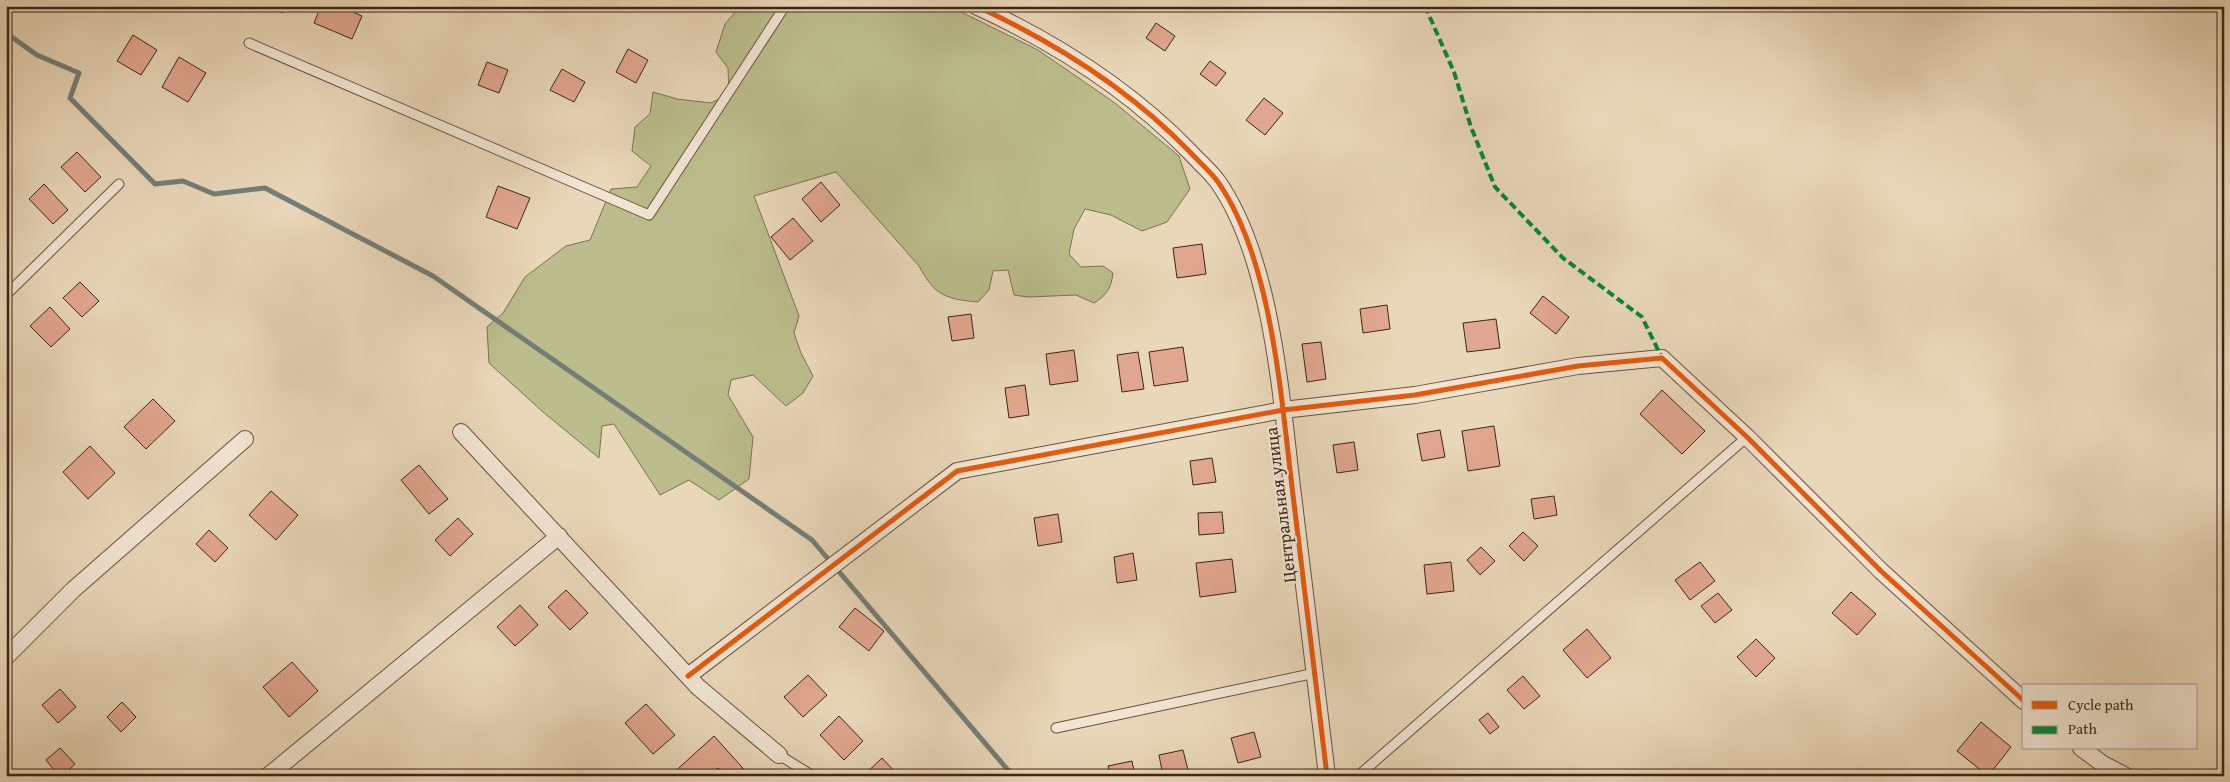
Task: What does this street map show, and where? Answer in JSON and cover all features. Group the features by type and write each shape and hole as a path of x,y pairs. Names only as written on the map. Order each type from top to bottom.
{"street":[{"name":"Центральная улица","path":"976,6 1058,49 1124,94 1171,132 1217,181 1244,227 1265,302 1283,410 1327,776"},
{"path":"688,676 957,472 1283,410 1414,395 1578,366 1662,358 1747,437 1881,571 2022,698"},
{"path":"461,432 688,676 779,754"},
{"path":"6,657 74,589 245,439"},
{"path":"268,776 559,536"},
{"path":"2083,750 2126,776"}],"lane":[{"path":"249,43 649,215 784,6"},
{"path":"6,295 119,184"},
{"path":"1358,776 1747,437"},
{"path":"1056,728 1315,673"},
{"path":"779,754 813,776"}],"green space":[{"path":"740,6 949,6 1038,50 1115,103 1179,156 1190,189 1167,222 1142,231 1111,215 1085,209 1074,229 1069,254 1081,267 1103,266 1113,273 1108,291 1094,303 1076,295 1028,297 1014,295 1008,270 993,271 989,290 978,302 942,294 930,284 919,266 836,172 754,196 799,316 794,333 801,353 813,376 803,393 786,406 753,375 731,380 728,395 753,437 749,479 719,500 689,480 660,495 614,424 602,426 599,458 543,412 489,363 487,327 503,313 525,277 566,246 590,240 611,189 637,187 651,166 632,151 635,127 650,114 653,92 677,99 711,103 729,94 728,68 716,52 725,24"}],"building":[{"path":"266,6 285,6 283,13"},
{"path":"321,6 339,6 362,16 352,39 314,23"},
{"path":"1156,23 1175,36 1165,51 1146,38"},
{"path":"133,35 157,50 141,75 117,61"},
{"path":"628,49 648,60 636,83 616,72"},
{"path":"179,57 206,73 188,102 162,87"},
{"path":"1210,61 1226,73 1216,86 1200,74"},
{"path":"487,62 508,70 499,93 478,85"},
{"path":"562,69 585,82 574,102 550,90"},
{"path":"1264,98 1283,113 1265,135 1246,120"},
{"path":"77,152 101,177 85,192 61,167"},
{"path":"821,182 840,205 821,222 802,199"},
{"path":"44,184 68,210 53,224 29,199"},
{"path":"498,186 530,198 517,229 486,217"},
{"path":"793,218 813,241 790,260 771,237"},
{"path":"1202,244 1206,274 1177,278 1173,248"},
{"path":"80,282 99,301 82,317 63,298"},
{"path":"1543,296 1569,317 1556,334 1530,313"},
{"path":"1387,305 1390,329 1363,333 1360,309"},
{"path":"50,307 70,329 51,347 30,326"},
{"path":"971,314 974,338 952,341 948,317"},
{"path":"1496,319 1500,348 1467,352 1463,323"},
{"path":"1321,342 1326,379 1307,382 1302,344"},
{"path":"1183,347 1188,381 1154,386 1149,352"},
{"path":"1074,350 1078,381 1050,385 1046,354"},
{"path":"1138,352 1144,389 1122,392 1117,355"},
{"path":"1025,385 1029,415 1009,418 1005,388"},
{"path":"1662,390 1705,431 1682,454 1640,414"},
{"path":"153,399 175,421 146,449 124,427"},
{"path":"1494,426 1500,466 1468,471 1462,431"},
{"path":"1440,430 1445,457 1422,461 1417,434"},
{"path":"1354,442 1358,470 1337,473 1333,445"},
{"path":"90,446 115,473 88,499 63,472"},
{"path":"1212,458 1216,482 1193,485 1190,461"},
{"path":"419,465 448,499 429,514 401,480"},
{"path":"271,491 298,515 276,540 249,515"},
{"path":"1554,496 1557,515 1534,519 1531,499"},
{"path":"1222,512 1224,533 1199,535 1198,513"},
{"path":"1058,514 1062,542 1038,546 1034,518"},
{"path":"458,518 473,534 450,556 435,540"},
{"path":"209,530 228,548 215,562 196,544"},
{"path":"1523,532 1538,546 1524,561 1509,546"},
{"path":"1481,547 1495,561 1480,575 1467,560"},
{"path":"1133,553 1137,580 1117,583 1114,557"},
{"path":"1232,559 1236,592 1200,597 1196,563"},
{"path":"1451,562 1454,591 1427,594 1424,565"},
{"path":"1700,562 1715,581 1690,600 1675,580"},
{"path":"566,590 588,613 570,630 548,607"},
{"path":"1851,592 1876,614 1857,635 1832,613"},
{"path":"1718,593 1732,610 1715,623 1701,606"},
{"path":"520,605 538,625 515,646 497,627"},
{"path":"855,608 884,631 869,651 839,627"},
{"path":"1587,629 1611,658 1587,678 1563,650"},
{"path":"1756,639 1775,658 1756,677 1737,657"},
{"path":"292,662 318,691 289,717 263,687"},
{"path":"808,675 827,695 803,717 784,697"},
{"path":"1523,676 1540,696 1524,709 1507,690"},
{"path":"60,689 76,707 58,723 42,705"},
{"path":"122,702 136,717 121,732 107,717"},
{"path":"646,704 675,735 653,754 625,723"},
{"path":"1488,713 1499,727 1490,734 1479,720"},
{"path":"839,716 863,741 844,760 820,735"},
{"path":"1981,722 2011,747 1988,776 1957,751"},
{"path":"1254,732 1261,757 1238,763 1231,738"},
{"path":"714,736 750,776 725,776 718,768 709,776 670,776"},
{"path":"60,748 75,764 62,776 59,776 46,760"},
{"path":"1183,750 1189,774 1163,776 1159,755"},
{"path":"882,758 897,774 863,776"},
{"path":"1132,761 1135,776 1110,776 1108,766"}],"waterway":[{"path":"6,33 37,55 79,73 70,98 155,184 183,181 214,194 265,188 433,276 812,540 1013,776"}],"marked path":[{"path":"1425,6 1454,72 1471,127 1495,187 1563,258 1642,317 1662,358"}],"cycle path":[{"path":"976,6 1034,35 1090,69 1142,108 1167,129 1212,174 1237,214 1263,291 1272,332 1327,776"},
{"path":"688,676 957,471 1283,410 1415,395 1578,366 1662,358 1747,437 1881,571 2022,699"}]}
